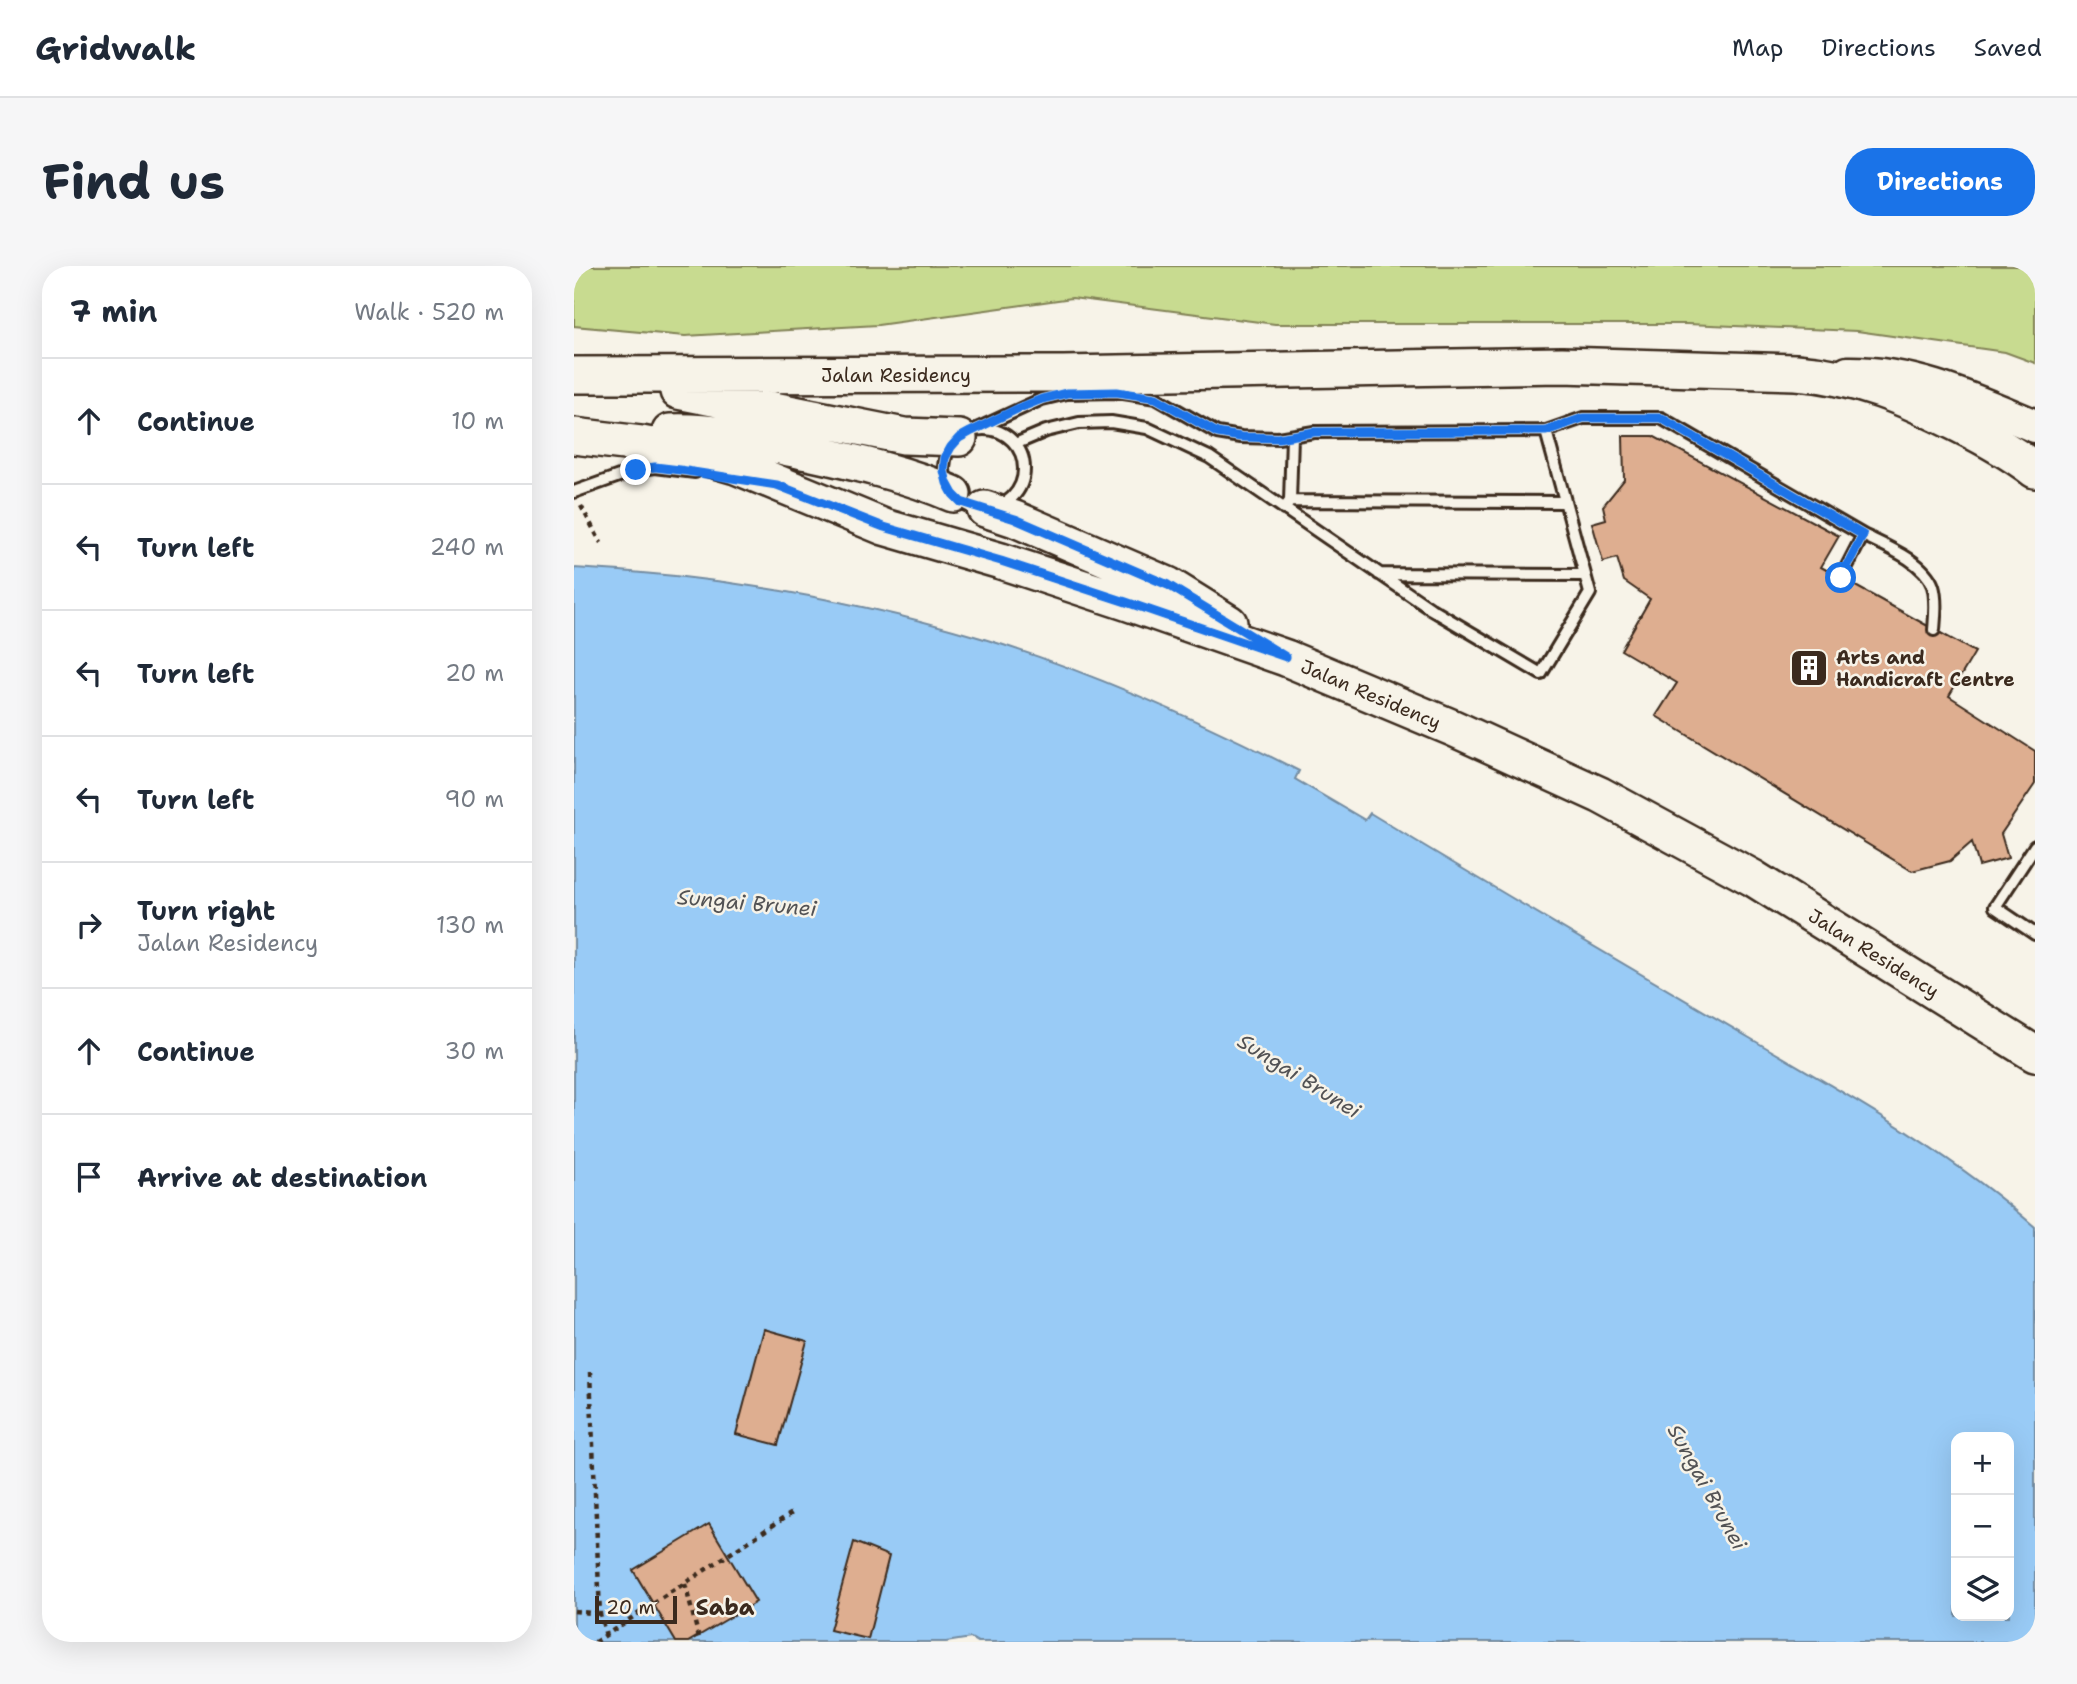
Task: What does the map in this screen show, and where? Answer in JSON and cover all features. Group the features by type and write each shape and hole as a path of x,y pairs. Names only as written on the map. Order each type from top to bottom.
{"main road":[{"name":"Jalan Residency","path":"581,375 1050,374 1562,365 1818,373 1911,400 2011,451 2035,470"},
{"path":"1818,373 1894,376 1930,385 2035,426"},
{"path":"581,375 783,411 904,436 965,435"},
{"path":"578,436 692,431 758,441 927,482 953,494"},
{"name":"Jalan Residency","path":"578,436 641,444 736,466 884,527 1001,561 1286,657 1453,728 1600,795 1753,878 2035,1054"},
{"path":"985,509 1015,519 1168,585 1286,657"}],"lane":[{"path":"965,435 982,429 995,430 1015,444 1022,455 1023,480 1017,491 1009,501 985,509 961,502 953,494 944,471 945,458 951,447 965,435 1019,408 1067,393 1117,392 1156,398 1217,433 1241,437 1278,438 1314,432 1546,431 1583,418 1661,418 1915,563 1932,584 1936,601 1934,630"},
{"path":"1015,444 1046,431 1079,423 1111,422 1147,428 1209,457 1287,505 1378,574 1431,609 1541,674 1590,593 1546,431"},
{"path":"1287,505 1292,436"},
{"path":"574,492 636,470 655,467 704,473"},
{"path":"729,477 777,485"},
{"path":"1287,505 1565,502"},
{"path":"1841,578 1863,535"},
{"path":"1378,574 1585,575"},
{"path":"2035,846 1994,907 2035,934"}],"path":[{"path":"579,503 601,543"},
{"path":"590,1372 600,1614 606,1636"},
{"path":"595,1642 792,1513"},
{"path":"685,1584 700,1642"},
{"path":"574,1611 600,1614"}],"green space":[{"path":"574,266 2035,266 2035,363 2005,352 1857,331 1687,324 1275,324 1072,298 878,325 685,336 574,326"}],"water":[{"name":"Sungai Brunei","path":"574,568 728,583 881,611 981,638 1063,665 1183,715 1299,771 1295,779 1365,820 1370,813 1860,1103 1968,1173 2035,1227 2035,1642 978,1642 971,1638 946,1642 574,1642"}],"building":[{"name":"Arts and Handicraft Centre","path":"1623,436 1653,436 1839,536 1821,567 1975,652 1949,696 2035,751 2035,784 2001,834 2008,858 1979,866 1972,842 1950,861 1912,871 1656,716 1677,683 1621,650 1650,599 1624,581 1617,558 1603,562 1592,523 1606,519 1603,506 1624,480"},
{"path":"764,1329 807,1341 778,1445 736,1434"},
{"path":"709,1524 756,1602 688,1642 676,1642 633,1570"},
{"path":"854,1542 889,1556 868,1639 830,1630"}],"place":[{"name":"Arts and Handicraft Centre","path":"1809,668"}],"district":[{"name":"Saba","path":"725,1607"}],"route":[{"path":"636,470 655,467 777,485 884,527 1001,561 1286,657 1168,585 1015,519 961,502 953,494 944,471 945,458 951,447 959,438 1019,408 1067,393 1117,392 1156,398 1217,433 1241,437 1278,438 1314,432 1546,431 1583,418 1661,418 1863,535 1841,578"}]}
